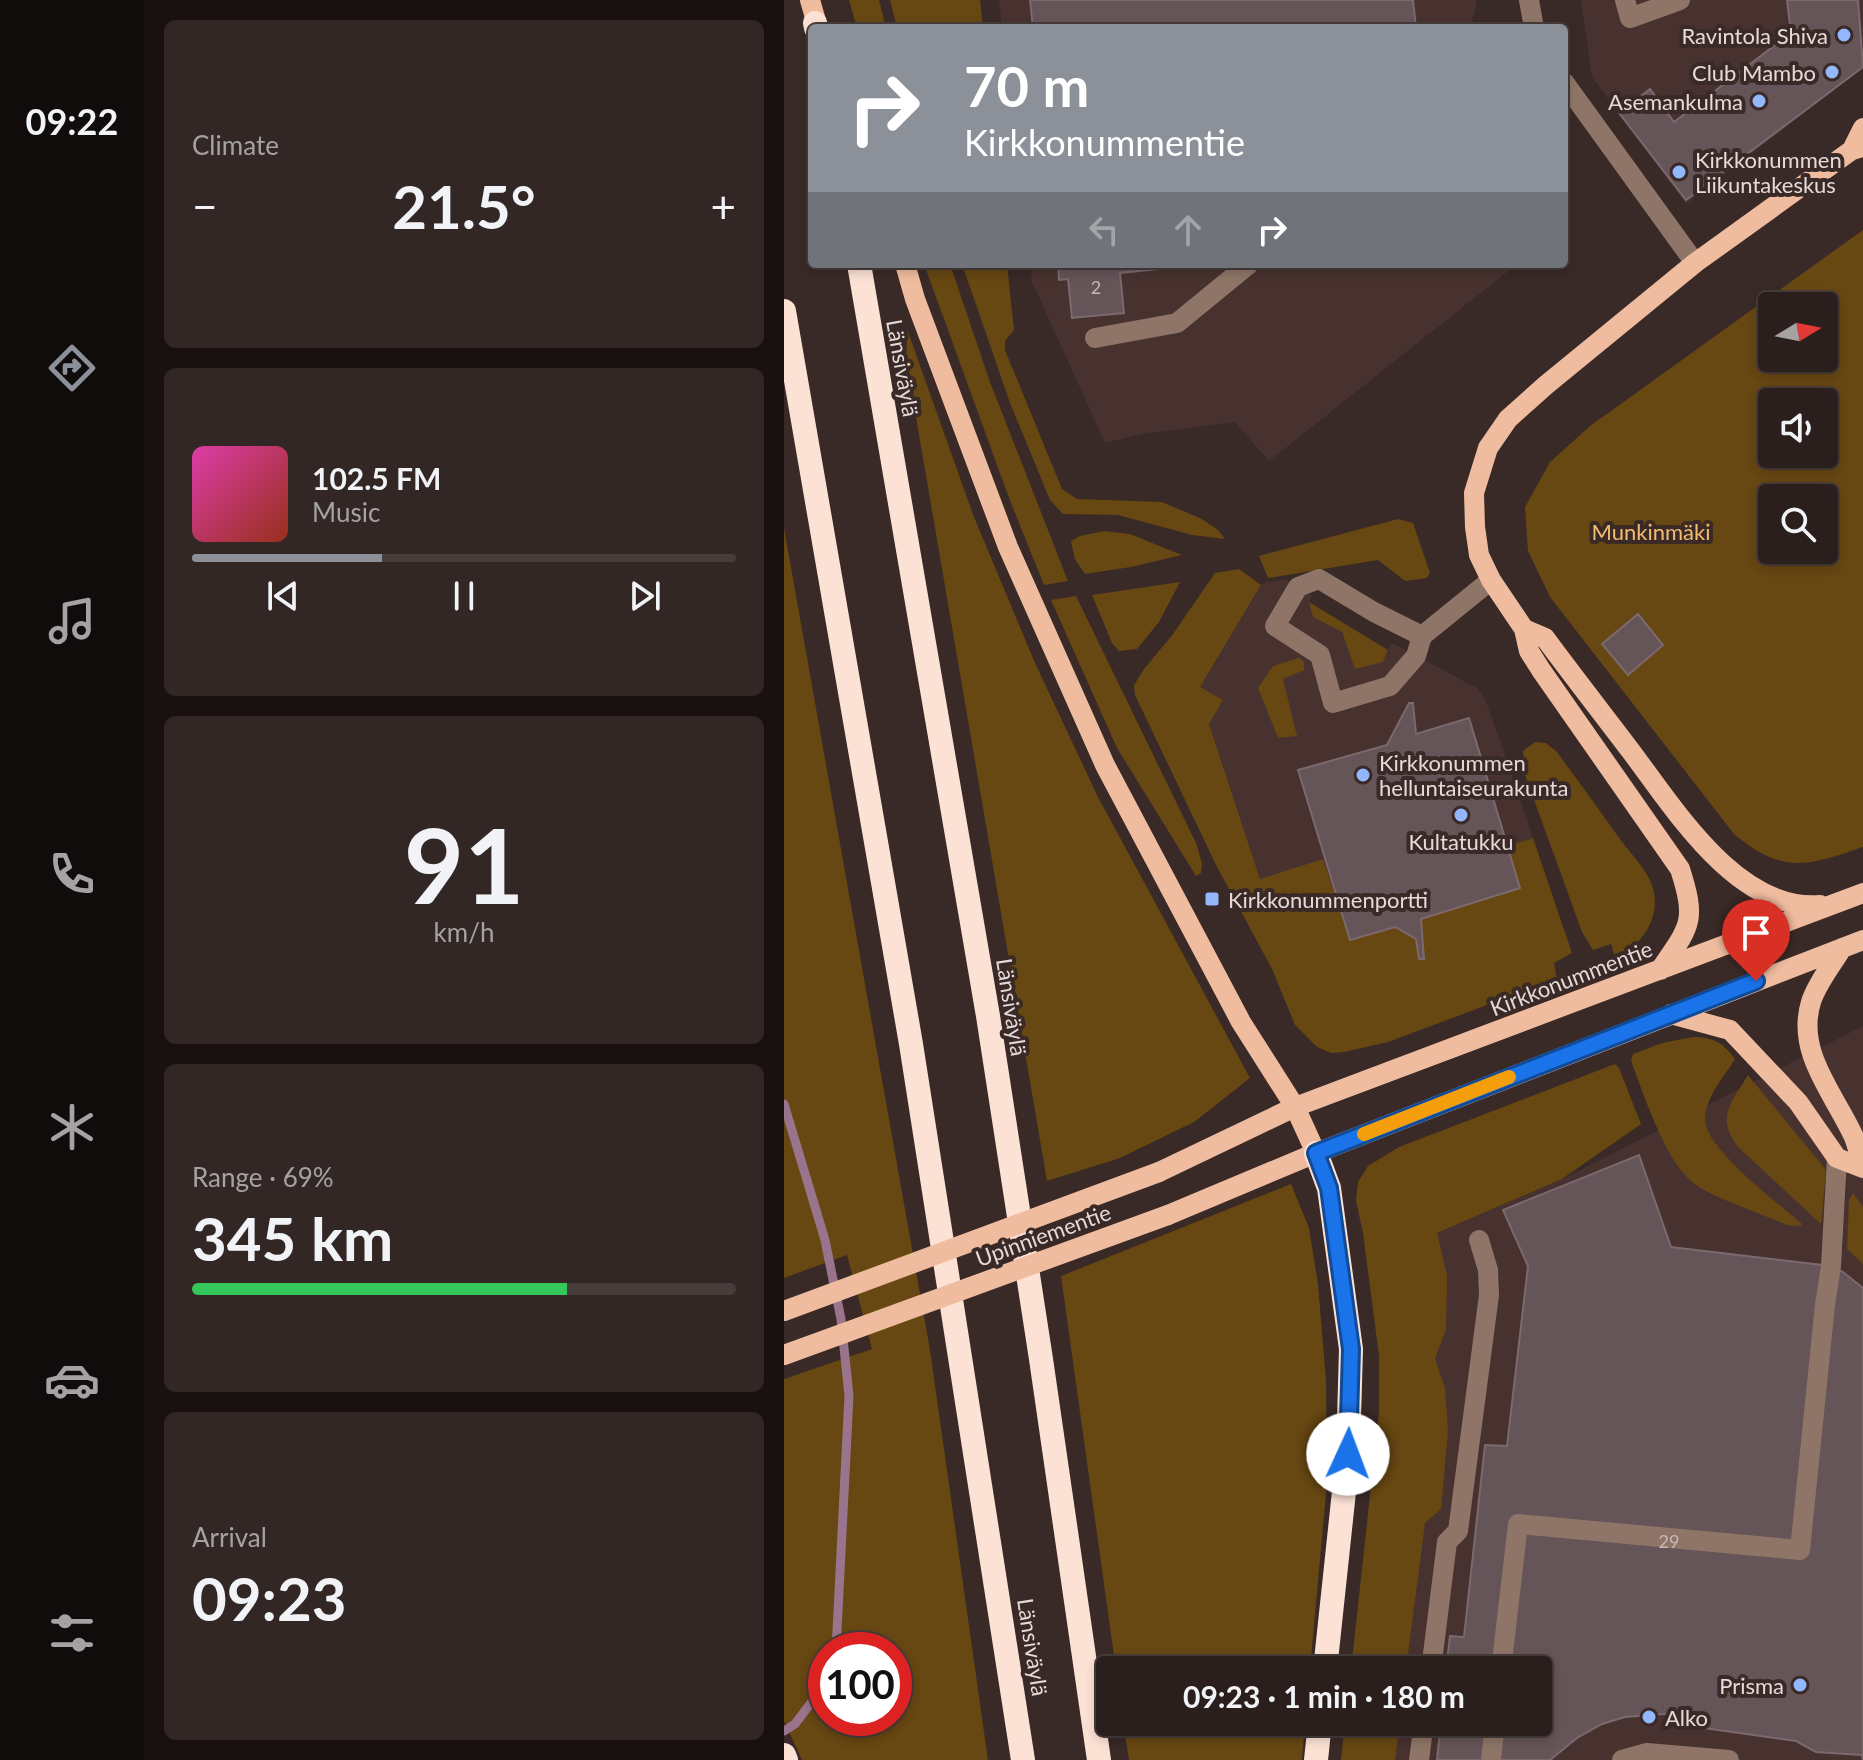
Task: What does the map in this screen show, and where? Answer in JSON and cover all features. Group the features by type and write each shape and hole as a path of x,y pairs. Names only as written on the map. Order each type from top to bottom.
{"highway":[{"name":"Länsiväylä","path":"860,268 988,1016 1044,1375 1099,1760"},
{"name":"Länsiväylä","path":"784,311 911,1044 1023,1760"},
{"path":"1316,1153 1329,1188 1351,1349 1348,1454 1326,1656"},
{"path":"1316,1760 1319,1736"}],"main road":[{"path":"1660,970 1688,930 1690,907 1680,869 1529,651 1524,629 1491,580 1479,555 1474,493 1488,448 1508,419 1695,263 1858,148 1863,128"},
{"path":"906,268 1008,547 1105,765 1241,1022 1295,1107 1316,1153 1863,940"},
{"path":"1524,629 1545,638 1705,847 1748,884 1781,902 1805,907 1833,904"},
{"name":"Kirkkonummentie","path":"1295,1107 1863,893"},
{"path":"1842,948 1811,1000 1808,1044 1821,1077 1854,1136 1863,1168"},
{"path":"1671,1014 1730,1030 1798,1102 1837,1158 1863,1168"},
{"name":"Upinniementie","path":"784,1311 1159,1172 1295,1107"},
{"name":"Upinniementie","path":"784,1355 1168,1215 1316,1153"}],"street":[{"path":"1529,0 1533,24"},
{"path":"1625,0 1630,18 1680,0"},
{"path":"1568,88 1695,263"},
{"path":"1095,338 1177,323 1244,268"},
{"path":"1422,636 1319,579 1298,587 1275,626 1320,655 1333,703 1390,686 1416,656 1422,636 1491,580"},
{"path":"1503,1656 1518,1524 1800,1550 1831,1266 1837,1158"},
{"path":"1433,1656 1447,1542 1458,1531 1489,1295 1488,1270 1479,1240"},
{"path":"1419,1760 1422,1736"},
{"path":"1491,1760 1494,1736"},
{"path":"1622,1760 1647,1753 1729,1760"}],"shaded area":[{"path":"999,0 1476,0 1477,3 1471,24 1002,24"},
{"path":"1581,0 1863,0 1863,68 1686,204 1592,77"},
{"path":"1030,268 1512,268 1269,461 1235,422 1142,434 1105,443 1032,282"},
{"path":"1286,580 1312,596 1309,602 1313,617 1342,632 1346,643 1383,662 1392,643 1477,688 1485,699 1533,838 1508,847 1520,888 1421,919 1424,959 1350,940 1260,880 1200,687 1261,585"},
{"path":"1863,1026 1863,1760 1384,1760 1387,1736 1552,1736 1552,1656 1394,1656 1437,1233 1562,1179"}],"green space":[{"path":"849,0 879,0 885,24 856,24"},
{"path":"890,0 980,0 983,24 896,24"},
{"name":"Munkinmäki","path":"1863,230 1863,847 1827,859 1796,863 1767,856 1734,834 1550,597 1528,551 1525,507 1550,462 1590,426 1758,305 1758,372 1838,372 1838,292 1777,292"},
{"path":"925,268 951,268 990,382 1068,581 1044,585"},
{"path":"963,268 1007,268 1014,330 1005,341 1005,350 1062,489 1077,499 1162,502 1202,519 1225,539 1192,535 1118,515 1063,514 1050,500 1010,403"},
{"path":"907,329 974,517 1035,663 1098,797 1250,1078 1194,1122 1120,1158 1047,1181 906,359"},
{"path":"1398,519 1413,523 1430,573 1427,578 1405,581 1378,560 1268,578 1259,556"},
{"path":"784,528 930,1350 988,1760 802,1760 784,1721 784,1379 872,1349 847,1255 784,1278"},
{"path":"1104,531 1130,534 1182,555 1085,574 1075,559 1071,541"},
{"path":"1239,569 1261,585 1200,687 1223,700 1209,724 1260,879 1323,859 1350,940 1395,927 1416,939 1419,959 1424,959 1421,919 1520,888 1508,846 1533,838 1572,953 1554,963 1557,979 1388,1042 1344,1052 1331,1053 1317,1047 1295,1025 1272,969 1216,865 1135,695 1134,685 1144,669 1173,634 1215,573"},
{"path":"1180,582 1159,622 1137,649 1119,651 1112,643 1092,595"},
{"path":"1076,596 1197,845 1202,864 1201,873 1196,876 1117,748 1051,600"},
{"path":"1309,602 1388,650 1383,662 1355,669 1342,632 1313,617"},
{"path":"1299,658 1304,662 1304,670 1283,679 1297,736 1278,738 1258,688 1273,666"},
{"path":"1535,742 1546,743 1557,752 1651,882 1655,899 1652,920 1633,946 1615,957 1611,944 1593,950 1582,932 1525,775 1523,751"},
{"path":"1693,1037 1717,1042 1735,1059 1708,1104 1705,1120 1708,1132 1730,1160 1802,1224 1800,1226 1787,1225 1710,1193 1692,1182 1672,1158 1631,1061 1633,1054 1662,1043"},
{"path":"1615,1064 1641,1124 1562,1179 1437,1233 1447,1275 1446,1329 1435,1359 1445,1388 1448,1431 1441,1509 1425,1523 1408,1656 1353,1656 1379,1412 1379,1356 1356,1201 1358,1182 1368,1166 1399,1147"},
{"path":"1748,1075 1826,1170 1821,1224 1739,1148 1732,1137 1728,1128 1728,1111"},
{"path":"1291,1184 1309,1228 1318,1284 1326,1381 1327,1482 1311,1656 1114,1656 1061,1276"},
{"path":"1853,1193 1863,1207 1863,1264 1847,1249 1849,1200"},
{"path":"1125,1736 1304,1736 1302,1760 1129,1760"},
{"path":"1344,1736 1398,1736 1395,1760 1341,1760"}],"building":[{"path":"1030,0 1413,0 1416,24 1033,24"},
{"name":"Asemankulma","path":"1787,0 1858,0 1863,67 1686,200 1619,113 1650,89 1674,122 1791,33"},
{"path":"1058,268 1168,268 1120,273 1124,313 1072,318 1068,279 1059,280"},
{"path":"1638,614 1663,645 1628,675 1602,644"},
{"path":"1409,703 1413,703 1416,734 1469,718 1520,888 1421,919 1424,959 1419,959 1416,939 1395,927 1350,940 1298,770 1387,745"},
{"path":"1639,1155 1671,1247 1831,1266 1863,1288 1863,1760 1862,1755 1816,1752 1796,1741 1675,1724 1676,1713 1625,1717 1602,1724 1577,1738 1550,1760 1437,1760 1440,1736 1552,1736 1552,1656 1448,1656 1450,1636 1464,1637 1485,1445 1507,1446 1528,1266 1503,1210"}],"waterway":[{"path":"784,1104 825,1240 841,1319 849,1396 837,1632"},
{"path":"784,1731 795,1724 808,1707"}],"slow traffic":[{"path":"1364,1134 1509,1077"}],"place":[{"name":"Ravintola Shiva","path":"1844,35"},
{"name":"Club Mambo","path":"1832,72"},
{"name":"Asemankulma","path":"1759,101"},
{"name":"Kirkkonummen Liikuntakeskus","path":"1679,172"},
{"name":"Kirkkonummen helluntaiseurakunta","path":"1363,775"},
{"name":"Kultatukku","path":"1461,815"},
{"name":"Kirkkonummenportti","path":"1212,899"},
{"name":"Prisma","path":"1800,1685"},
{"name":"Alko","path":"1649,1717"}],"route":[{"path":"1348,1454 1351,1349 1339,1243 1329,1188 1316,1153 1756,981"}]}
